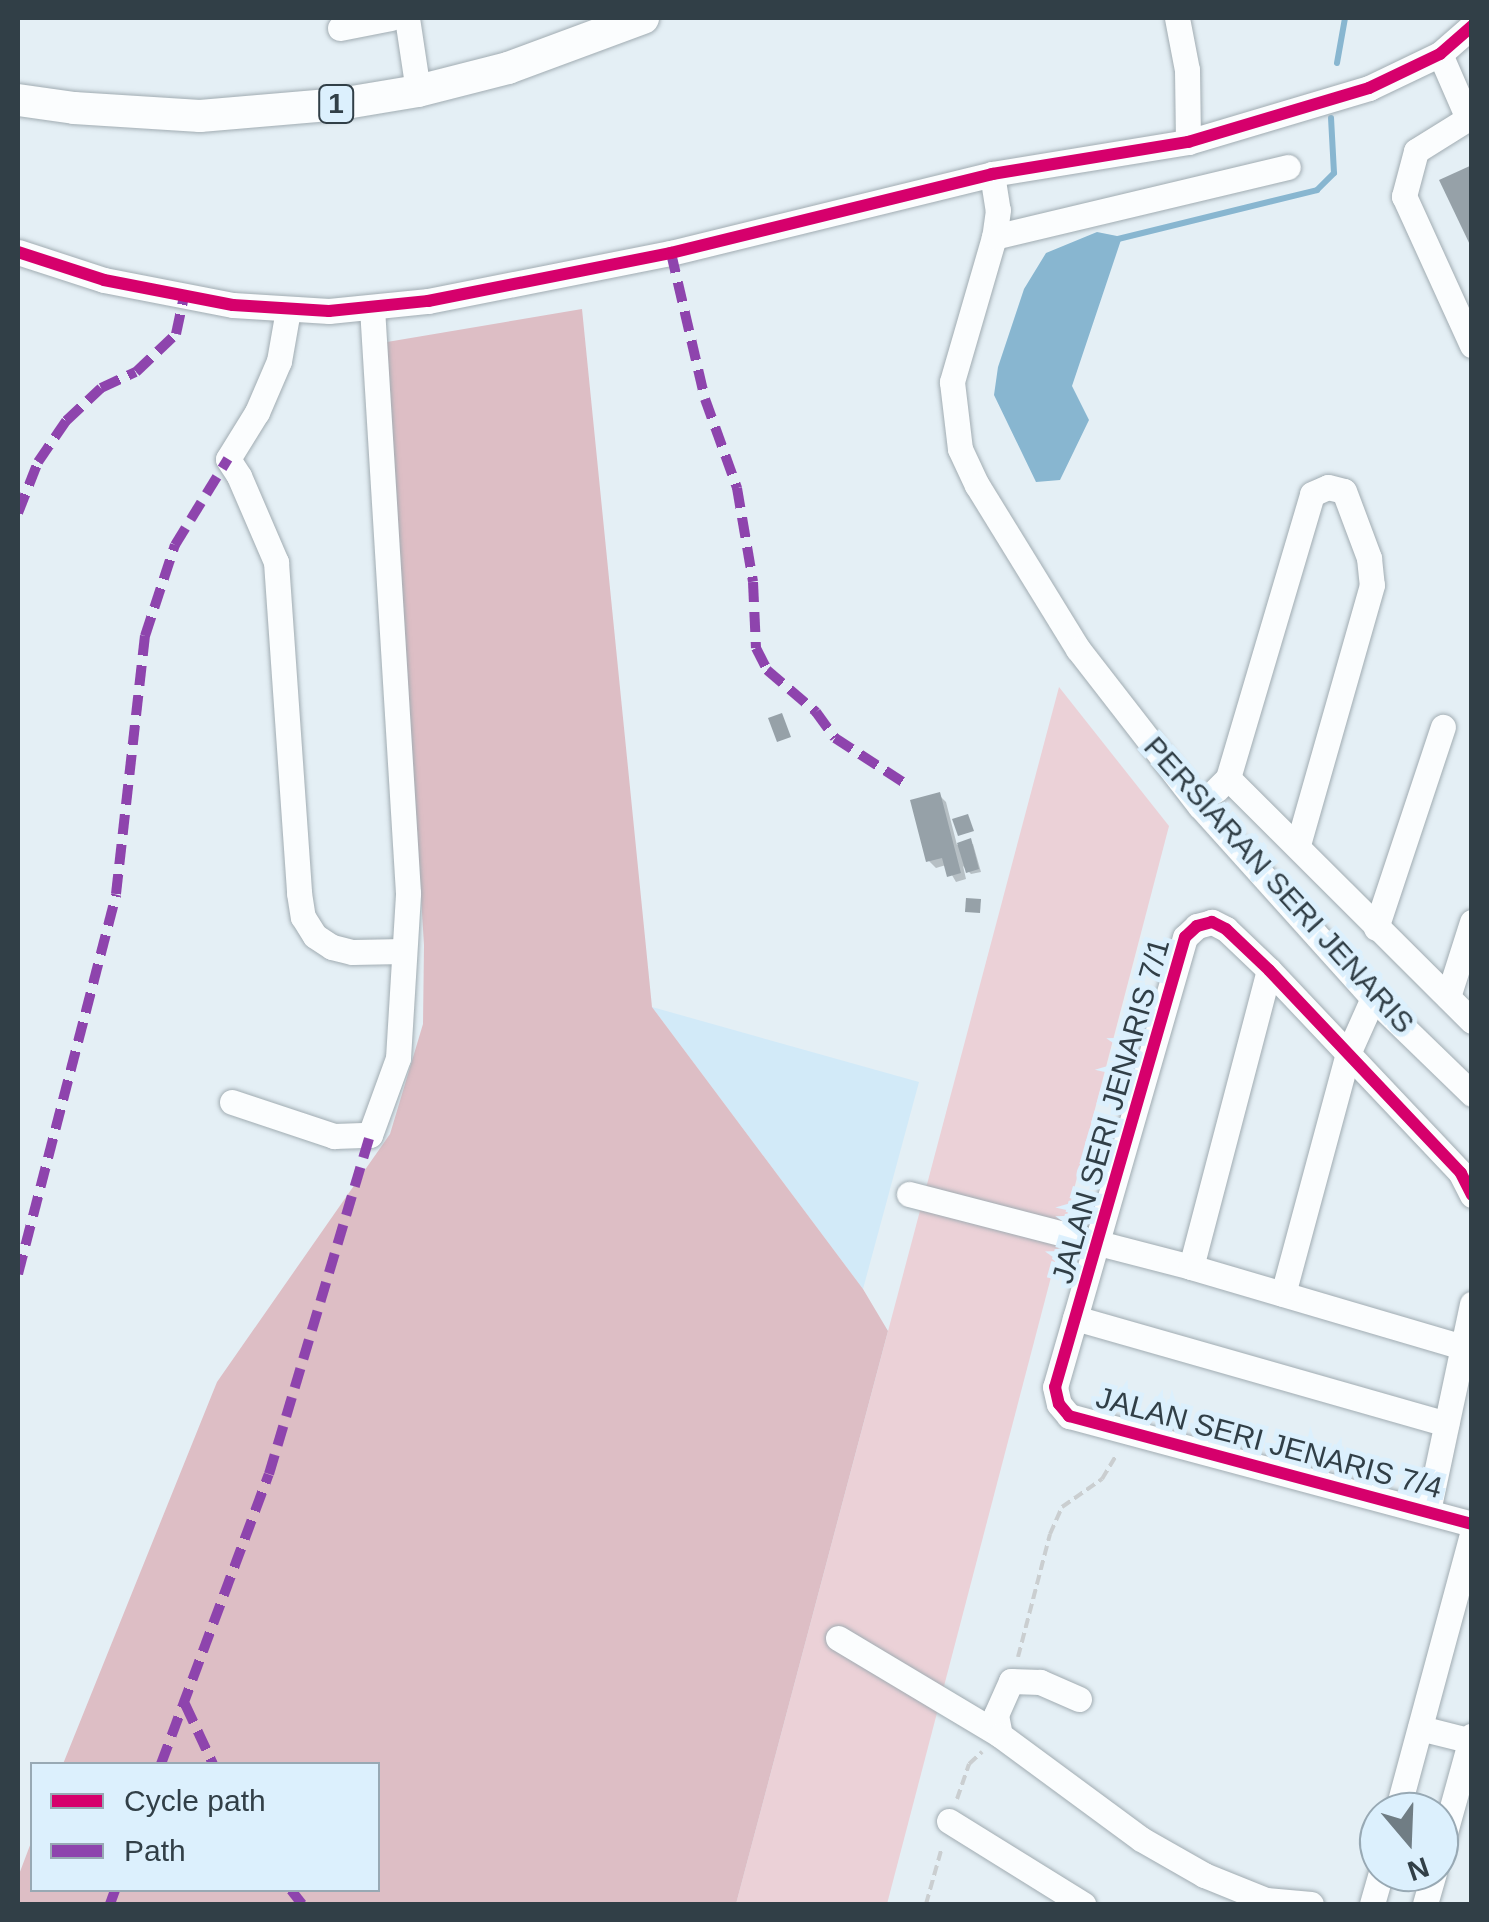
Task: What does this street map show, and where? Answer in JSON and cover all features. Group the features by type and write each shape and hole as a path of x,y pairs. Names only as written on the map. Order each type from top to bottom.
{"main road":[{"name":"1","path":"18,100 74,108 200,116 268,113 418,91 508,68 643,18"}],"street":[{"path":"340,28 392,18"},
{"path":"407,18 418,91"},
{"path":"1177,18 1187,70 1188,142"},
{"path":"18,252 104,280 233,305 288,310 428,301 671,253 992,174 1188,142 1369,88 1440,54 1472,26"},
{"path":"1440,54 1469,116 1416,151 1404,196 1472,345"},
{"path":"994,237 1288,167"},
{"name":"PERSIARAN SERI JENARIS","path":"992,174 998,210 994,237 952,382 960,449 1001,526 1078,649 1200,806 1373,998 1472,1094"},
{"path":"232,1102 334,1136 370,1135 398,1058 406,856 372,307"},
{"path":"288,310 279,361 257,412 228,460 247,493 276,562 298,893 303,916 315,936 332,947 352,952 404,951"},
{"path":"1200,806 1228,778 1312,494 1328,487 1348,496 1369,558 1372,585 1298,845"},
{"path":"1376,928 1444,727"},
{"path":"1228,778 1472,1021"},
{"path":"1448,997 1472,922"},
{"name":"JALAN SERI JENARIS 7/1","path":"1058,1404 1055,1387 1075,1318 1186,938 1197,926 1219,924 1269,970 1461,1173 1472,1195"},
{"path":"1191,1266 1269,970"},
{"path":"1284,1294 1347,1056 1373,998"},
{"path":"909,1194 1191,1266 1463,1347"},
{"path":"1428,1511 1472,1304"},
{"path":"1075,1318 1446,1424"},
{"name":"JALAN SERI JENARIS 7/4","path":"1058,1404 1069,1416 1472,1524"},
{"path":"1402,1792 1472,1534"},
{"path":"838,1638 1000,1735 1141,1839 1204,1874 1266,1900 1311,1904"},
{"path":"1000,1735 996,1715 1011,1682 1040,1682 1079,1699"},
{"path":"1420,1728 1471,1739 1459,1829"},
{"path":"950,1822 1083,1904"}],"path":[{"path":"1011,1682 1050,1534 1062,1506 1116,1463 1122,1430"}],"shaded area":[{"path":"582,309 652,1007 863,1289 888,1331 736,1904 18,1904 18,1877 30,1845 30,1892 380,1892 380,1762 64,1762 217,1382 390,1134 423,1024 424,945 387,342"},
{"path":"1059,687 1169,826 887,1904 736,1904"},
{"path":"652,1007 919,1082 863,1289"}],"water":[{"path":"1097,232 1122,237 1072,386 1089,420 1060,480 1036,482 994,395 998,367 1024,289 1046,253"}],"building":[{"path":"1472,165 1472,249 1439,180"},
{"path":"782,713 791,737 777,742 768,718"},
{"path":"940,792 961,873 947,877 942,858 926,862 910,800"},
{"path":"968,814 974,831 958,836 952,819"},
{"path":"971,838 979,869 966,873 957,843"},
{"path":"966,898 981,899 980,913 965,912"}],"waterway":[{"path":"1337,63 1345,18"},
{"path":"1118,239 1317,190 1334,173 1331,118"}],"marked path":[{"path":"671,253 705,399 737,488 753,582 756,648 767,670 816,712 835,738 909,786"},
{"path":"18,513 38,462 66,421 101,388 136,372 176,334 184,296"},
{"path":"18,1274 116,894 145,636 175,545 228,459"},
{"path":"162,1762 269,1474 370,1135"},
{"path":"185,1704 212,1762"},
{"path":"110,1904 114,1892"},
{"path":"293,1892 302,1904"}],"cycle path":[{"path":"18,252 104,280 233,305 329,311 428,301 671,253 992,174 1188,142 1369,88 1440,54 1472,26"},
{"path":"1472,1195 1461,1173 1269,970 1226,929 1212,922 1197,926 1185,937 1055,1387 1059,1404 1069,1416 1472,1524"}]}
